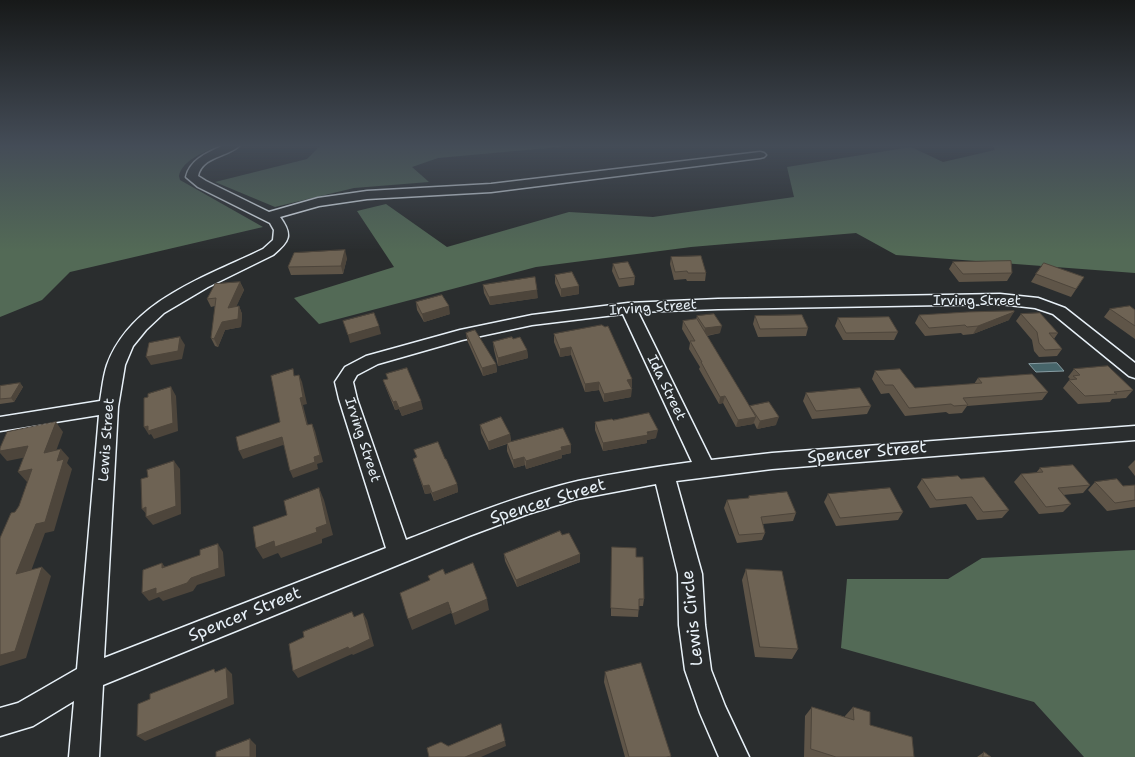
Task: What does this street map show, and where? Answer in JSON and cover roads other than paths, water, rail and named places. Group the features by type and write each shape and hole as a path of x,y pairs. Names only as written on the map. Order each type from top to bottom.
{"street":[{"path":"197,180 269,216 318,202 367,195 491,188 552,180"},
{"name":"Lewis Street","path":"84,757 109,407 116,364 123,350 134,334 144,322 161,308 178,297 259,257 275,247 282,238 282,233 276,220 269,216"},
{"name":"Irving Street","path":"399,554 348,399 344,382 351,371 372,360 460,335 532,320 628,308 718,304 1000,299 1024,300 1038,303 1059,311 1135,372"},
{"name":"Ida Street","path":"628,308 705,468"},
{"path":"0,424 109,407"},
{"name":"Spencer Street","path":"0,722 23,716 89,677 461,529 532,504 584,489 664,474 772,461 1135,433"},
{"name":"Lewis Circle","path":"664,474 690,574 692,625 698,670 714,714 734,757"}],"water":[{"path":"1057,363 1064,371 1036,372 1029,364"}]}
